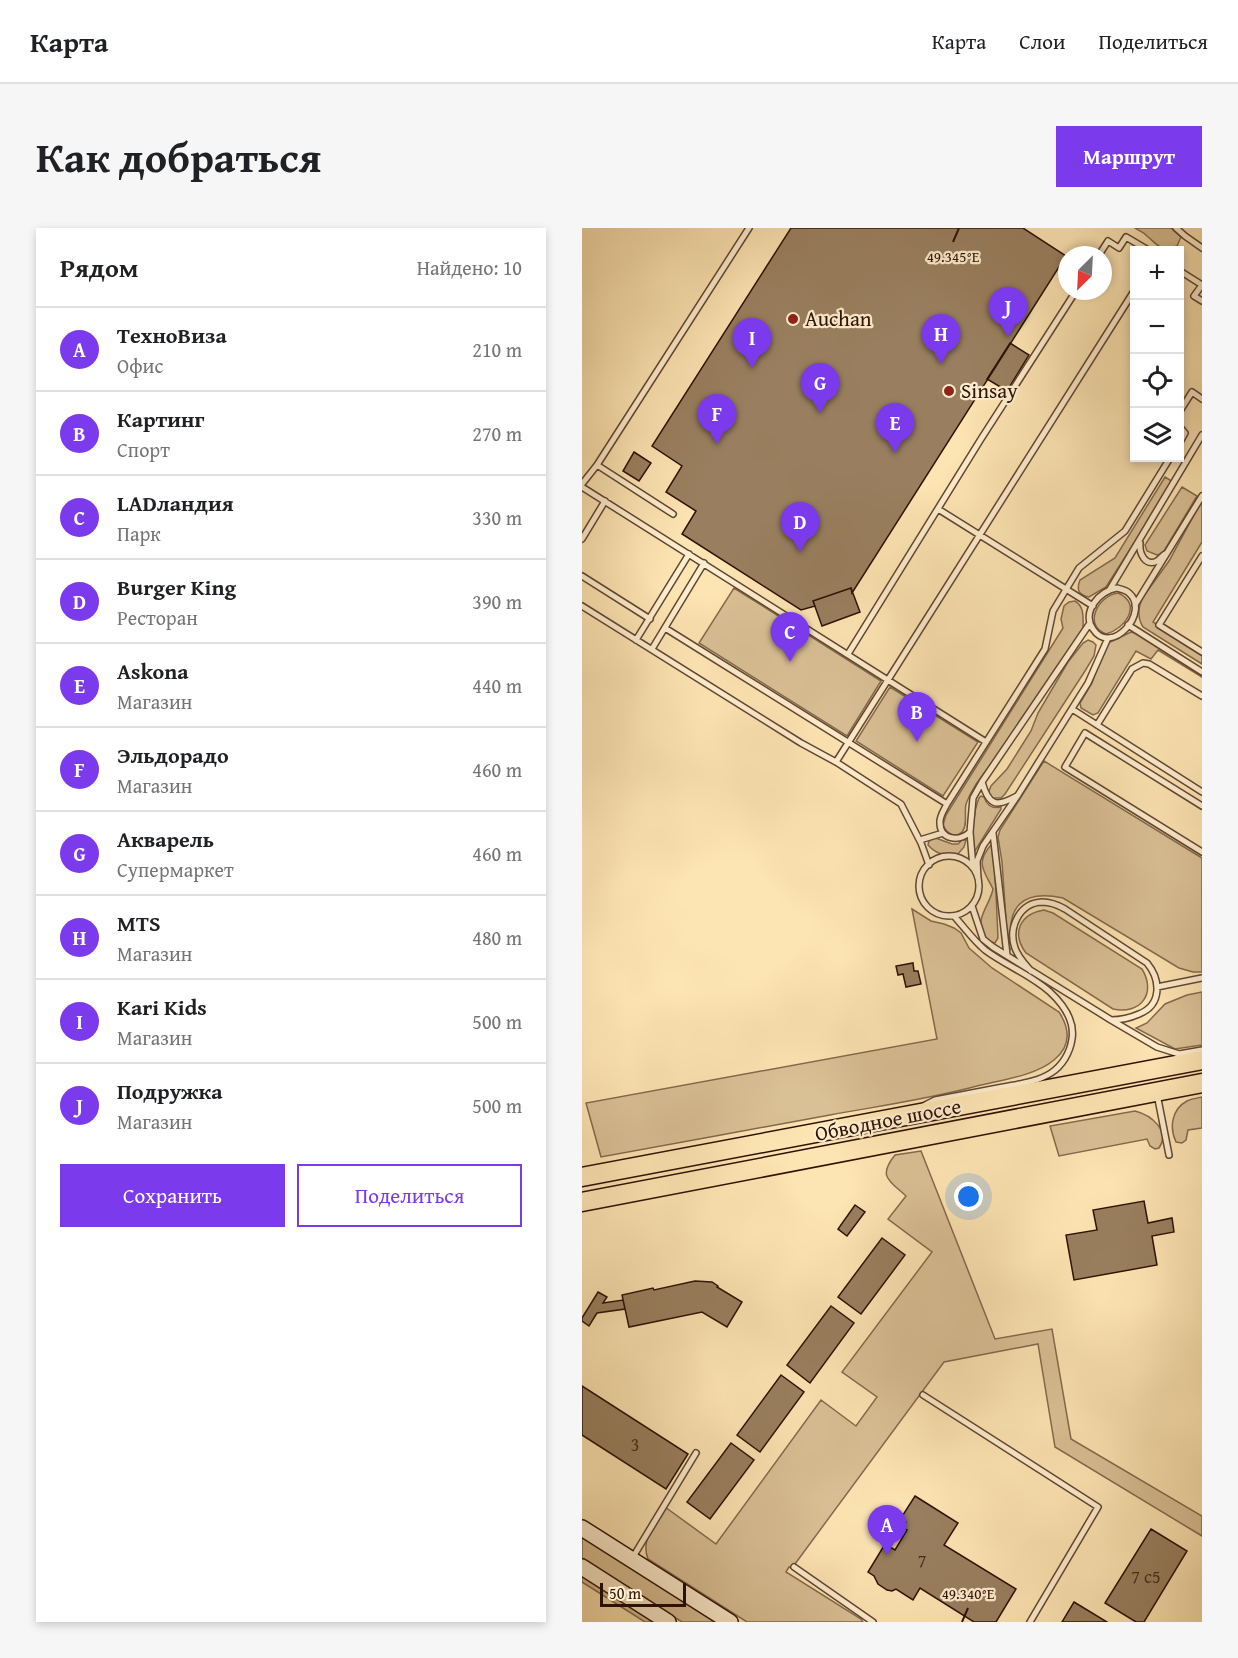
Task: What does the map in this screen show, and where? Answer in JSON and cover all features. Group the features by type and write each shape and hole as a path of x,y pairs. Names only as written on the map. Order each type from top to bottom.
{"main road":[{"name":"Обводное шоссе","path":"582,1177 1202,1060"},
{"name":"Обводное шоссе","path":"582,1202 1202,1083"},
{"path":"582,1528 730,1622"},
{"path":"582,1567 668,1622"}],"lane":[{"path":"749,228 582,485 986,742"},
{"path":"1176,228 1202,248"},
{"path":"1105,246 1108,241 1119,248 1126,237 1141,246"},
{"path":"1184,274 1202,285 1194,296 1202,301"},
{"path":"836,762 1130,297"},
{"path":"848,654 1070,300"},
{"path":"1181,408 1192,393 1202,399"},
{"path":"1110,589 1202,435"},
{"path":"970,832 959,839 951,838 943,832 939,825 947,804 1045,649 1053,611 1079,568 1125,531 1168,462"},
{"path":"597,465 673,514"},
{"path":"1135,605 1202,496"},
{"path":"582,539 605,501"},
{"path":"938,509 1093,606"},
{"path":"1141,539 1140,554 1150,562 1156,561 1169,550"},
{"path":"636,640 689,554"},
{"path":"1202,556 1159,625 1202,652"},
{"path":"652,650 704,563"},
{"path":"582,576 650,619"},
{"path":"1117,588 1130,594 1135,605 1133,618 1125,631 1108,638 1094,631 1089,613 1102,593 1117,588"},
{"path":"582,606 901,804 920,840 929,865"},
{"path":"978,878 973,868 970,832 974,798 982,782 1090,623"},
{"path":"1128,625 1202,672"},
{"path":"665,628 947,804"},
{"path":"973,868 962,859 954,857 937,859 929,865 920,881 922,900 928,908 945,916 954,916 964,913 972,906 980,888 977,861 983,846 1018,795 1088,683 1108,638"},
{"path":"1097,725 1131,669 1143,663 1149,663 1202,696"},
{"path":"1072,709 1202,792"},
{"path":"1202,806 1085,733 1065,767 1202,852"},
{"path":"982,782 985,793 994,802 1003,804 1018,795"},
{"path":"920,840 943,832"},
{"path":"993,833 1007,955"},
{"path":"1031,971 1015,950 1012,938 1013,929 1018,916 1031,904 1054,903 1147,963 1153,970 1157,987 1155,999 1149,1008 1141,1014 1111,1020"},
{"path":"972,906 983,939 1031,971 1157,1047 1179,1054 1202,1050"},
{"path":"894,1118 935,1100 1044,1077 1062,1063 1072,1041 1073,1030 1064,1006 1048,990 984,949 954,916"},
{"path":"1157,987 1202,978"},
{"path":"1156,1092 1169,1155"},
{"path":"923,1395 1098,1507 1030,1622"},
{"path":"631,1559 696,1453"},
{"path":"794,1567 873,1622"}],"shaded area":[{"path":"1135,228 1171,228 1181,237 1177,246 1159,246"},
{"path":"1165,477 1173,482 1106,587 1089,597 1083,595 1078,589 1080,580 1115,558"},
{"path":"1182,487 1197,496 1164,551 1157,555 1147,551 1145,545"},
{"path":"1202,500 1202,542 1153,622 1202,653 1202,664 1143,627 1139,612 1143,597 1169,561"},
{"path":"734,588 881,681 847,736 699,643"},
{"path":"1118,593 1129,603 1128,616 1119,627 1106,634 1095,624 1096,611 1105,599"},
{"path":"1075,601 1082,610 1083,629 996,759 975,786 966,804 964,829 959,834 951,834 943,825 946,815 1063,628 1061,619 1064,606"},
{"path":"1131,632 1138,634 1202,677 1158,650 1151,659 1136,651 1098,713 1093,715 1081,708 1080,703 1092,683 1102,653 1108,643"},
{"path":"1088,640 1096,645 1094,656 1085,671 1005,794 1001,798 992,798 989,795 991,786 1007,769 1031,731 1038,713 1068,662"},
{"path":"890,687 978,742 943,796 856,741"},
{"path":"1044,761 1202,858 1202,972 1179,968 1063,898 1049,896 1037,896 1020,904 1011,922 1012,948 1008,949 998,837 1000,830"},
{"path":"981,796 990,806 1001,807 1001,809 975,851 973,825 977,803"},
{"path":"933,837 952,844 966,840 964,847 957,855 948,855 938,853 928,845"},
{"path":"991,845 994,849 998,938 995,943 985,937 981,929 982,918 993,889 984,872 982,862"},
{"path":"912,909 931,921 954,928 961,933 969,948 992,968 1059,1012 1067,1031 1066,1043 1060,1055 1028,1074 941,1095 601,1157 586,1103 937,1039"},
{"path":"1044,910 1053,913 1142,969 1148,987 1143,1001 1131,1009 1113,1009 1026,953 1019,938 1020,925 1029,916"},
{"path":"1202,992 1202,1045 1175,1049 1136,1028 1147,1023 1165,1004"},
{"path":"1202,1097 1202,1128 1188,1130 1186,1140 1182,1143 1176,1142 1172,1125 1175,1114 1182,1104"},
{"path":"1135,1111 1147,1116 1158,1125 1163,1136 1159,1148 1155,1149 1150,1146 1147,1139 1059,1156 1050,1126"},
{"path":"921,1151 995,1339 1052,1329 1071,1439 1202,1516 1202,1536 1055,1447 1038,1344 944,1362 792,1568 789,1567 786,1572 863,1622 747,1622 648,1559 647,1538 665,1507 716,1544 821,1400 856,1426 877,1397 842,1372 932,1252 888,1219 906,1196 886,1174 890,1162 895,1155"},
{"path":"582,1532 723,1622 682,1622 582,1558"},
{"path":"582,1572 661,1622 645,1622 582,1582"}],"building":[{"path":"791,228 1023,228 1058,251 1058,269 852,593 851,588 813,601 815,606 801,610 682,534 696,511 666,492 682,466 652,446"},
{"path":"1010,343 1029,355 1007,391 987,379"},
{"path":"634,452 651,463 639,481 623,471"},
{"path":"851,588 860,612 822,626 813,601"},
{"path":"913,963 914,971 918,971 921,984 906,987 903,974 898,975 896,966"},
{"path":"1144,1201 1148,1223 1172,1218 1174,1232 1152,1236 1157,1265 1074,1280 1066,1235 1097,1230 1093,1210"},
{"path":"855,1205 865,1212 847,1236 838,1229"},
{"path":"882,1238 905,1255 861,1314 838,1297"},
{"path":"695,1281 712,1282 742,1302 727,1327 702,1312 629,1327 622,1295"},
{"path":"598,1292 607,1297 603,1303 623,1300 625,1309 597,1313 589,1326 582,1321 582,1318"},
{"path":"831,1306 854,1323 810,1383 787,1365"},
{"path":"781,1375 804,1392 760,1452 737,1435"},
{"path":"582,1386 688,1454 666,1489 582,1435"},
{"path":"731,1443 754,1460 710,1519 687,1502"},
{"path":"915,1496 958,1523 944,1545 1016,1589 996,1622 974,1622 920,1588 913,1600 896,1589 887,1590 878,1584 874,1576 868,1572 885,1544 895,1550 907,1530 903,1528 906,1522 901,1518"},
{"path":"1151,1529 1187,1551 1144,1622 1136,1622 1105,1603"},
{"path":"1074,1602 1107,1622 1062,1622"}],"place":[{"name":"Auchan","path":"793,319"},
{"name":"Подружка","path":"1008,337"},
{"name":"MTS","path":"941,364"},
{"name":"Kari Kids","path":"752,368"},
{"name":"Sinsay","path":"949,391"},
{"name":"Акварель","path":"820,413"},
{"name":"Эльдорадо","path":"717,444"},
{"name":"Askona","path":"895,453"},
{"name":"Burger King","path":"800,552"},
{"name":"LADландия","path":"790,662"},
{"name":"Картинг","path":"917,742"},
{"name":"ТехноВиза","path":"887,1555"}]}
